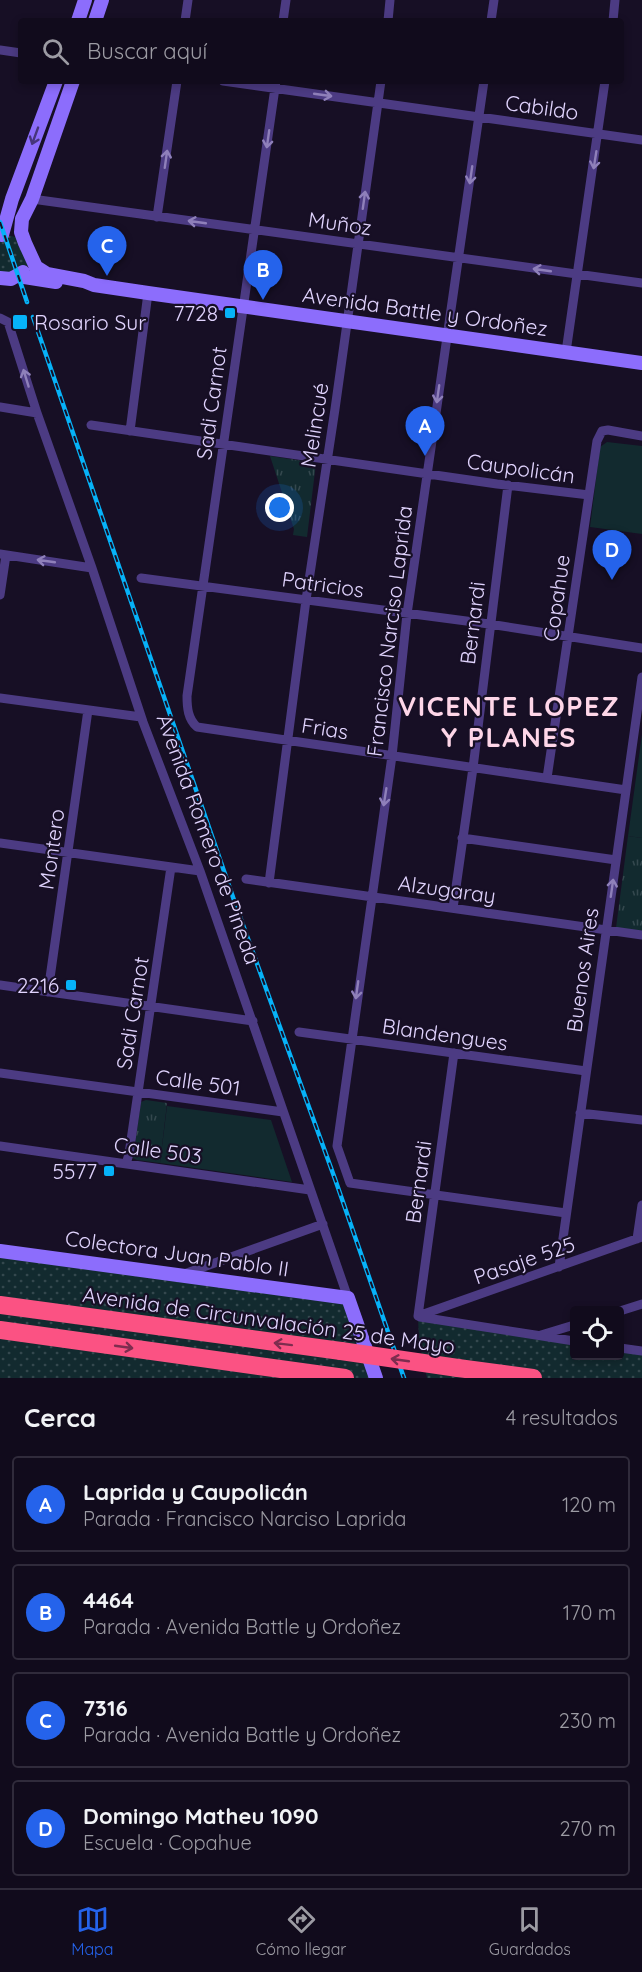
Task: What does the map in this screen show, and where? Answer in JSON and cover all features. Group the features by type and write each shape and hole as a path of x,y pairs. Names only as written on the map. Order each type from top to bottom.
{"highway":[{"path":"0,1294 162,1328"},
{"name":"Avenida de Circunvalación 25 de Mayo","path":"0,1305 532,1378"},
{"path":"0,1330 345,1378"},
{"path":"0,1337 66,1339"}],"main road":[{"path":"79,18 86,0"},
{"path":"95,18 102,0"},
{"path":"27,248 12,235 1,235 9,207 55,84"},
{"path":"6,280 27,267 27,248 21,232 22,219 32,199 72,84"},
{"name":"Avenida Battle y Ordoñez","path":"27,248 36,267 47,274 94,285"},
{"name":"Avenida Battle y Ordoñez","path":"6,280 94,285 642,363"},
{"name":"Colectora Juan Pablo II","path":"0,1251 348,1298"},
{"name":"Avenida Romero de Pineda","path":"348,1298 376,1378"}],"street":[{"path":"185,18 188,0"},
{"path":"283,18 286,0"},
{"path":"388,18 390,0"},
{"path":"491,18 494,0"},
{"path":"613,18 615,0"},
{"path":"0,50 18,53"},
{"path":"157,217 177,84"},
{"name":"Cabildo","path":"275,84 379,103 642,140"},
{"name":"Sadi Carnot","path":"197,727 191,722 187,706 188,696 275,84"},
{"name":"Melincué","path":"269,883 306,600 381,84"},
{"name":"Francisco Narciso Laprida","path":"435,1195 350,1184 337,1146 370,897 392,756 407,614 484,84"},
{"path":"566,352 605,84"},
{"name":"Muñoz","path":"32,199 642,283"},
{"path":"130,430 148,293"},
{"name":"Avenida Romero de Pineda","path":"0,318 8,322 141,717 200,872 348,1298"},
{"path":"0,407 37,413"},
{"name":"Caupolicán","path":"91,425 589,495"},
{"name":"Copahue","path":"547,778 597,441 602,432 608,430 642,436"},
{"name":"Bernardi","path":"453,908 473,768 507,485"},
{"path":"0,595 3,554 92,568"},
{"name":"Patricios","path":"141,578 489,624 642,648"},
{"name":"Buenos Aires","path":"558,1267 626,790 639,718 642,677"},
{"path":"0,698 141,717"},
{"name":"Montero","path":"48,992 88,710"},
{"name":"Frias","path":"197,727 626,790"},
{"path":"462,838 616,860"},
{"path":"0,843 200,872"},
{"name":"Sadi Carnot","path":"126,1164 152,1006 171,867"},
{"name":"Alzugaray","path":"246,879 642,935"},
{"path":"0,986 253,1021"},
{"name":"Blandengues","path":"299,1032 586,1071"},
{"name":"Bernardi","path":"418,1316 454,1053"},
{"name":"Calle 501","path":"0,1073 283,1112"},
{"path":"580,1113 642,1120"},
{"name":"Calle 503","path":"0,1146 310,1190"},
{"path":"435,1195 566,1213"},
{"path":"640,1238 642,1205"},
{"path":"183,1275 323,1224"},
{"name":"Pasaje 525","path":"418,1316 640,1238"},
{"path":"624,1310 642,1304"},
{"path":"418,1316 570,1340"},
{"path":"538,1335 570,1326"},
{"path":"624,1349 642,1351"}],"green space":[{"path":"0,235 19,238 29,260 27,267 0,278"},
{"path":"607,442 642,446 642,534 590,527 600,447"},
{"path":"270,456 316,463 307,537 293,535 294,529"},
{"path":"642,734 642,838 628,836"},
{"path":"628,836 642,838 642,932 616,928"},
{"path":"146,1100 167,1103 160,1163 133,1158 141,1102"},
{"path":"167,1106 271,1120 292,1182 160,1163"},
{"path":"0,1251 348,1298 376,1378 0,1378"},
{"path":"418,1316 570,1340 570,1360 624,1360 624,1349 642,1351 642,1378 427,1378 419,1341"}],"railway":[{"path":"0,222 27,302"},
{"path":"33,317 235,903 404,1378"}],"place":[{"name":"7316","path":"107,276"},
{"name":"4464","path":"263,300"},
{"name":"7728","path":"230,313"},
{"name":"Rosario Sur","path":"20,322"},
{"name":"Laprida y Caupolicán","path":"425,456"},
{"name":"Domingo Matheu 1090","path":"612,580"},
{"name":"2216","path":"71,985"},
{"name":"5577","path":"109,1171"}],"district":[{"name":"VICENTE LOPEZ Y PLANES","path":"509,722"}]}
